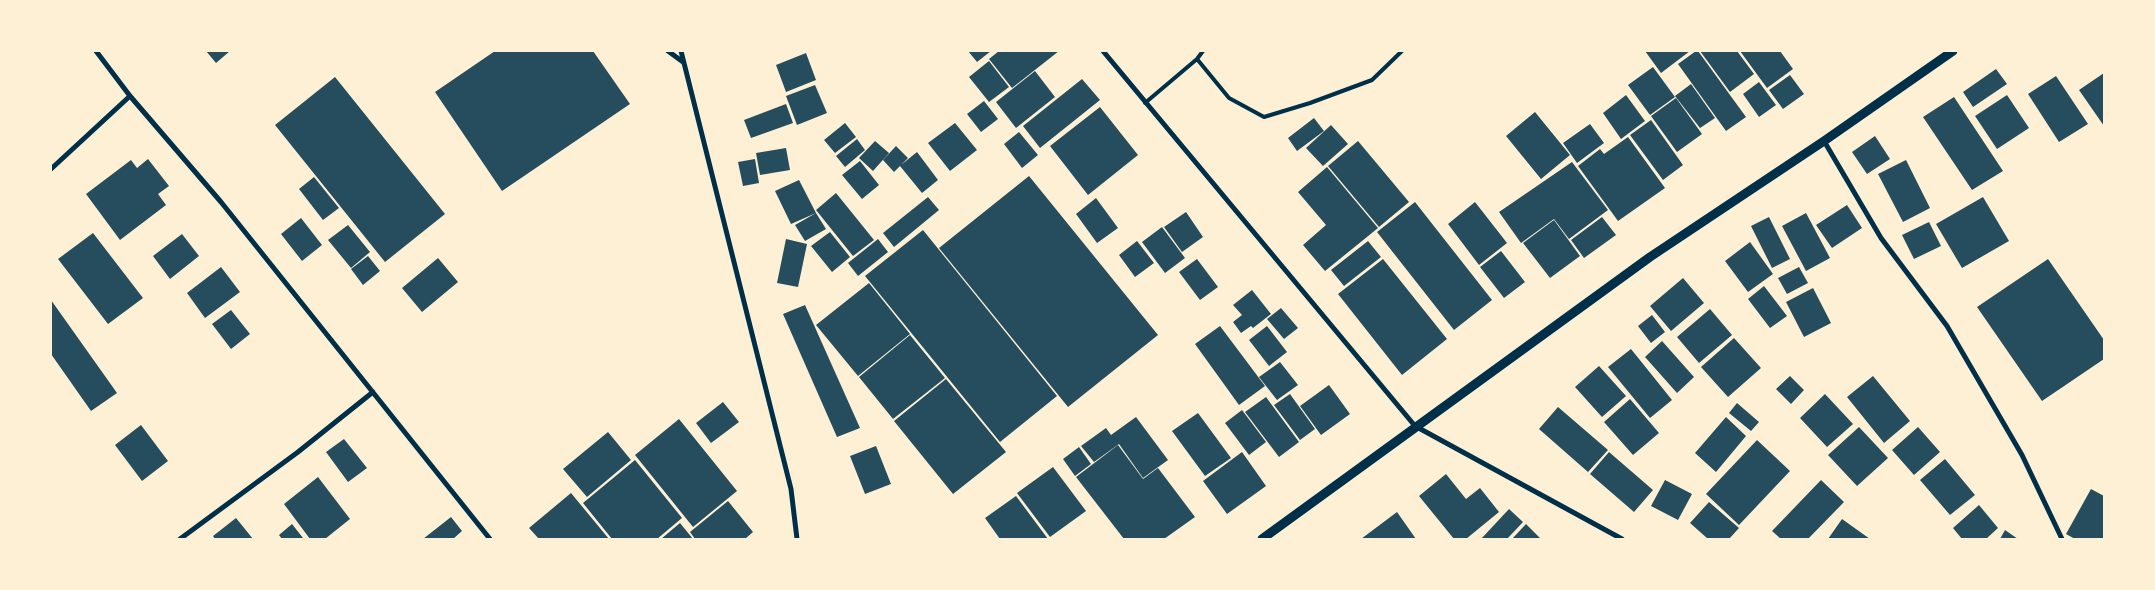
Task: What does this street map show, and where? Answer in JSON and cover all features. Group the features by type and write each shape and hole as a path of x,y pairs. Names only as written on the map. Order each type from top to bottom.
{"street":[{"path":"96,51 130,96 221,202 490,539"},
{"path":"668,51 683,62"},
{"path":"681,51 791,488 797,539"},
{"path":"1102,51 1414,426 1622,539"},
{"path":"1262,539 1414,426 1650,257 1824,141 1953,51"},
{"path":"51,170 130,96"},
{"path":"1824,141 1881,238 1952,335 2022,455 2062,539"},
{"path":"180,539 298,452 373,392"}],"lane":[{"path":"1145,103 1204,51"},
{"path":"1197,59 1229,98 1264,116 1310,103 1372,80 1402,51"}],"building":[{"path":"206,51 230,51 216,63"},
{"path":"495,51 593,51 630,104 502,191 435,92"},
{"path":"968,51 991,51 977,62"},
{"path":"999,51 1059,51 1012,88 989,59"},
{"path":"1645,51 1690,51 1661,73"},
{"path":"1698,51 1746,117 1726,131 1678,64"},
{"path":"1700,51 1737,51 1754,74 1730,92"},
{"path":"1740,51 1780,51 1793,69 1767,88"},
{"path":"806,53 816,80 786,92 776,65"},
{"path":"989,61 1009,87 989,102 969,77"},
{"path":"1653,67 1675,97 1650,115 1628,85"},
{"path":"1996,69 2007,84 1973,107 1963,92"},
{"path":"1035,71 1055,97 1016,128 996,102"},
{"path":"2104,73 2104,126 2079,90"},
{"path":"1790,75 1804,94 1783,109 1769,90"},
{"path":"2056,76 2088,124 2059,142 2028,94"},
{"path":"335,77 445,214 385,262 275,125"},
{"path":"1082,79 1100,100 1040,148 1023,126"},
{"path":"1759,82 1776,105 1759,117 1743,94"},
{"path":"1691,84 1715,118 1700,128 1675,96"},
{"path":"815,85 827,113 797,125 786,96"},
{"path":"1626,95 1645,121 1621,139 1603,113"},
{"path":"2007,95 2029,128 1997,149 1975,116"},
{"path":"1954,97 2003,171 1972,190 1923,117"},
{"path":"1676,98 1702,134 1677,152 1651,116"},
{"path":"984,101 998,119 981,132 967,114"},
{"path":"786,104 793,123 751,138 744,120"},
{"path":"1100,107 1138,155 1088,195 1050,146"},
{"path":"1535,112 1570,155 1541,179 1506,136"},
{"path":"1314,118 1324,131 1297,151 1288,138"},
{"path":"1651,120 1683,165 1663,180 1630,135"},
{"path":"845,123 856,137 835,153 824,140"},
{"path":"955,123 977,150 950,171 928,143"},
{"path":"1590,124 1604,143 1577,163 1563,143"},
{"path":"1331,125 1348,144 1323,166 1306,148"},
{"path":"1019,132 1038,155 1022,168 1004,144"},
{"path":"1875,136 1890,159 1867,174 1852,152"},
{"path":"1628,137 1665,188 1618,221 1578,166 1600,149 1604,154"},
{"path":"857,139 865,150 845,167 836,156"},
{"path":"875,141 889,153 873,171 859,158"},
{"path":"1358,141 1409,202 1379,227 1328,166"},
{"path":"896,146 908,158 901,165 917,152 938,180 922,193 900,166 894,172 883,160"},
{"path":"786,148 790,170 760,175 756,153"},
{"path":"148,159 169,186 158,194 166,205 120,240 86,194 131,160 137,168"},
{"path":"755,159 759,183 743,186 738,162"},
{"path":"1906,160 1930,208 1903,222 1878,174"},
{"path":"860,161 879,185 862,199 842,175"},
{"path":"1572,162 1608,210 1569,239 1554,219 1521,243 1499,212"},
{"path":"1327,167 1378,228 1325,271 1303,245 1326,225 1298,192"},
{"path":"1029,176 1158,335 1068,407 939,248"},
{"path":"314,177 339,208 323,220 299,189"},
{"path":"799,180 816,213 791,224 775,191"},
{"path":"836,193 874,240 853,256 816,210"},
{"path":"928,197 939,210 894,247 883,233"},
{"path":"1983,197 2009,241 1962,268 1936,224"},
{"path":"1096,198 1118,228 1097,243 1076,214"},
{"path":"1415,202 1492,300 1454,330 1377,232"},
{"path":"1475,202 1507,243 1479,265 1448,224"},
{"path":"1847,205 1862,228 1832,248 1816,225"},
{"path":"1186,212 1203,237 1182,252 1164,227"},
{"path":"816,213 826,229 805,241 795,225"},
{"path":"1806,213 1830,258 1806,271 1782,226"},
{"path":"1602,217 1616,235 1584,258 1571,240"},
{"path":"1769,217 1790,259 1772,268 1751,226"},
{"path":"301,218 322,245 302,261 281,234"},
{"path":"1554,220 1580,256 1550,278 1523,243"},
{"path":"1929,222 1941,246 1914,259 1902,235"},
{"path":"348,225 370,252 351,268 328,240"},
{"path":"1162,227 1185,258 1165,273 1142,242"},
{"path":"923,230 1057,396 1000,442 865,276"},
{"path":"830,232 850,257 832,272 811,246"},
{"path":"93,233 143,298 108,324 58,259"},
{"path":"182,234 199,256 170,279 153,256"},
{"path":"786,239 807,244 798,287 777,283"},
{"path":"878,239 888,252 858,276 848,263"},
{"path":"1137,241 1154,263 1135,277 1119,255"},
{"path":"1368,241 1381,257 1344,286 1331,270"},
{"path":"1750,242 1773,274 1748,292 1725,261"},
{"path":"1501,251 1525,282 1504,298 1480,267"},
{"path":"368,256 380,271 363,285 351,269"},
{"path":"438,258 458,282 422,312 402,288"},
{"path":"1197,259 1218,287 1200,300 1179,272"},
{"path":"1383,259 1447,339 1402,375 1338,294"},
{"path":"2048,259 2104,340 2104,359 2042,401 1977,307"},
{"path":"221,267 240,292 205,318 187,293"},
{"path":"1799,267 1808,283 1787,294 1778,278"},
{"path":"1683,278 1704,303 1671,331 1650,306"},
{"path":"869,283 910,334 858,376 816,325"},
{"path":"1764,286 1787,316 1770,328 1748,299"},
{"path":"1813,288 1831,323 1804,337 1786,302"},
{"path":"1252,290 1271,314 1253,328 1251,326 1241,333 1233,322 1242,315 1233,305"},
{"path":"51,300 117,393 91,411 51,354"},
{"path":"805,305 860,428 837,437 783,314"},
{"path":"1281,308 1298,328 1284,339 1267,319"},
{"path":"1710,309 1732,335 1699,363 1677,337"},
{"path":"231,310 250,334 231,349 212,324"},
{"path":"1652,315 1665,332 1651,343 1638,326"},
{"path":"1220,326 1265,386 1239,405 1195,344"},
{"path":"1267,326 1287,352 1269,366 1249,340"},
{"path":"910,335 945,378 893,419 859,377"},
{"path":"1734,338 1761,368 1728,397 1701,367"},
{"path":"1662,341 1694,377 1677,393 1645,357"},
{"path":"1631,349 1672,400 1650,418 1608,367"},
{"path":"1280,362 1298,385 1277,400 1259,377"},
{"path":"1599,366 1626,396 1602,417 1575,387"},
{"path":"1790,376 1804,390 1791,404 1776,389"},
{"path":"1873,376 1910,421 1884,443 1847,397"},
{"path":"946,379 1006,452 953,494 894,421"},
{"path":"1329,385 1350,414 1321,435 1300,406"},
{"path":"1290,394 1315,429 1300,440 1274,405"},
{"path":"1825,394 1853,424 1827,447 1800,418"},
{"path":"1266,397 1299,442 1279,457 1245,412"},
{"path":"1630,399 1659,433 1633,455 1604,422"},
{"path":"723,402 739,422 711,443 696,423"},
{"path":"1737,403 1759,422 1751,431 1729,413"},
{"path":"1558,407 1608,450 1588,472 1539,429"},
{"path":"1242,410 1266,442 1249,455 1225,423"},
{"path":"1198,413 1231,458 1205,476 1172,431"},
{"path":"1136,417 1168,460 1143,478 1119,444 1094,462 1081,446 1106,428 1111,435"},
{"path":"1726,417 1746,436 1716,472 1695,453"},
{"path":"679,419 737,491 693,527 635,455"},
{"path":"141,425 168,461 142,481 115,445"},
{"path":"1859,427 1888,458 1857,486 1828,455"},
{"path":"1918,427 1940,452 1914,475 1892,450"},
{"path":"608,432 631,460 587,497 563,469"},
{"path":"344,439 367,468 348,482 326,452"},
{"path":"1757,440 1790,471 1739,525 1706,494"},
{"path":"1118,445 1143,479 1158,468 1195,517 1164,539 1124,539 1076,477"},
{"path":"876,446 891,484 865,494 850,456"},
{"path":"1079,447 1091,464 1075,476 1063,459"},
{"path":"1242,452 1266,486 1227,514 1203,481"},
{"path":"1609,452 1653,490 1634,512 1590,474"},
{"path":"1945,459 1975,495 1950,515 1920,480"},
{"path":"635,460 682,518 657,539 612,539 583,503"},
{"path":"1053,467 1086,511 1050,537 1017,493"},
{"path":"1446,474 1466,499 1480,488 1499,512 1466,539 1454,539 1419,496"},
{"path":"318,477 350,519 325,539 310,539 284,504"},
{"path":"1665,480 1692,494 1678,520 1651,506"},
{"path":"1821,480 1844,502 1808,539 1781,539 1772,531"},
{"path":"2091,489 2104,496 2104,539 2075,539 2066,534"},
{"path":"571,493 609,539 539,539 529,528"},
{"path":"1016,496 1048,539 1000,539 985,518"},
{"path":"728,501 753,532 745,539 695,539 690,532"},
{"path":"1709,502 1739,528 1729,539 1708,539 1690,523"},
{"path":"1979,505 1998,528 1986,539 1962,539 1953,528"},
{"path":"1509,509 1523,522 1507,539 1481,539"},
{"path":"1397,512 1416,539 1361,539"},
{"path":"451,517 462,531 453,539 423,539"},
{"path":"236,518 253,539 215,539 213,536"},
{"path":"1842,519 1870,539 1828,539"},
{"path":"680,523 693,539 661,539"},
{"path":"292,524 303,538 282,539 279,535"},
{"path":"1526,524 1541,539 1512,539"},
{"path":"2005,530 2018,539 2000,539"}]}
